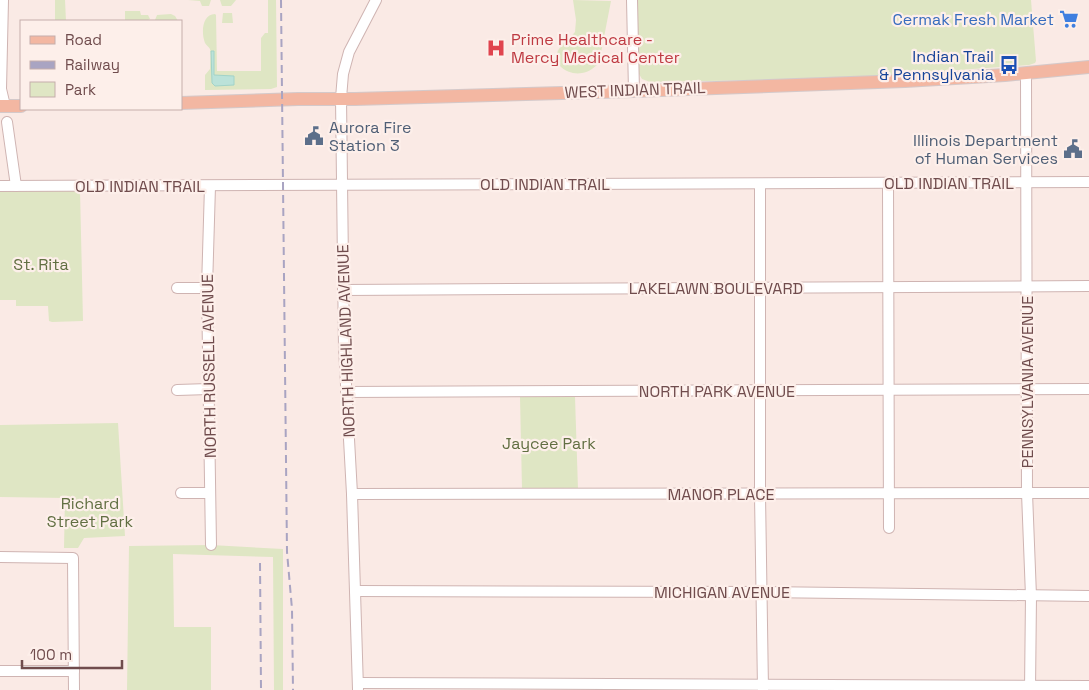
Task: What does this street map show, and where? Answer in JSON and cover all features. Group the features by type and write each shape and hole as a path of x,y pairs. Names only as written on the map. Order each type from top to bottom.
{"main road":[{"name":"WEST INDIAN TRAIL","path":"182,103 634,91 905,81 1026,74 1089,67"},
{"path":"2,106 20,106"}],"street":[{"path":"2,106 3,0"},
{"name":"NORTH HIGHLAND AVENUE","path":"358,687 356,592 343,290 341,98 343,74 348,52 376,0"},
{"path":"632,0 634,91"},
{"name":"PENNSYLVANIA AVENUE","path":"1026,74 1027,493 1031,596 1030,688"},
{"path":"7,122 16,186"},
{"name":"OLD INDIAN TRAIL","path":"0,186 1089,182"},
{"path":"888,183 889,528"},
{"path":"760,184 760,495 763,687"},
{"name":"NORTH RUSSELL AVENUE","path":"210,186 208,288 211,545"},
{"name":"LAKELAWN BOULEVARD","path":"343,290 1089,286"},
{"path":"177,288 208,288"},
{"path":"177,390 210,389"},
{"name":"NORTH PARK AVENUE","path":"346,392 1089,389"},
{"name":"MANOR PLACE","path":"352,494 760,495 1089,493"},
{"path":"181,494 210,494"},
{"path":"0,557 73,558 74,690"},
{"name":"MICHIGAN AVENUE","path":"356,592 761,592 1089,596"},
{"path":"0,671 74,671"},
{"path":"358,687 1030,688 1089,686"}],"green space":[{"path":"55,0 65,0 66,20 55,20"},
{"path":"188,0 211,0 209,6 202,6 200,1"},
{"path":"220,0 236,0 231,6 222,6"},
{"path":"268,0 276,0 277,87 271,89 205,90 205,75 210,69 210,49 205,43 203,34 207,17 216,15 217,71 261,71 261,38 265,33 268,33"},
{"path":"573,0 611,1 599,63 591,70 582,73 566,71 558,64 557,60 557,54 561,47 575,32 576,20"},
{"path":"637,0 1031,0 1036,61 1029,65 875,76 650,82 642,79 639,74"},
{"path":"125,11 140,11 141,15 148,15 150,19 148,20 125,20"},
{"path":"223,13 232,13 233,23 222,23"},
{"path":"171,14 177,20 155,20 157,15"},
{"name":"St. Rita","path":"80,190 83,321 52,322 49,321 48,306 16,306 16,300 0,300 0,191"},
{"name":"Jaycee Park","path":"520,397 575,397 578,489 522,489"},
{"name":"Richard Street Park","path":"118,423 125,536 84,538 78,548 64,548 65,498 0,497 0,425"},
{"path":"211,545 283,549 283,690 274,690 273,557 173,554 174,627 211,627 211,690 127,690 129,546"}],"water":[{"path":"211,51 214,51 214,75 234,76 234,85 215,86 212,83"}],"railway":[{"path":"281,0 287,552 292,609 293,690"},
{"path":"260,563 261,690"}],"place":[{"name":"Cermak Fresh Market","path":"1069,19"},
{"name":"Prime Healthcare - Mercy Medical Center","path":"496,48"},
{"name":"Indian Trail & Pennsylvania","path":"1009,65"},
{"name":"Aurora Fire Station 3","path":"314,136"},
{"name":"Illinois Department of Human Services","path":"1073,149"}]}
